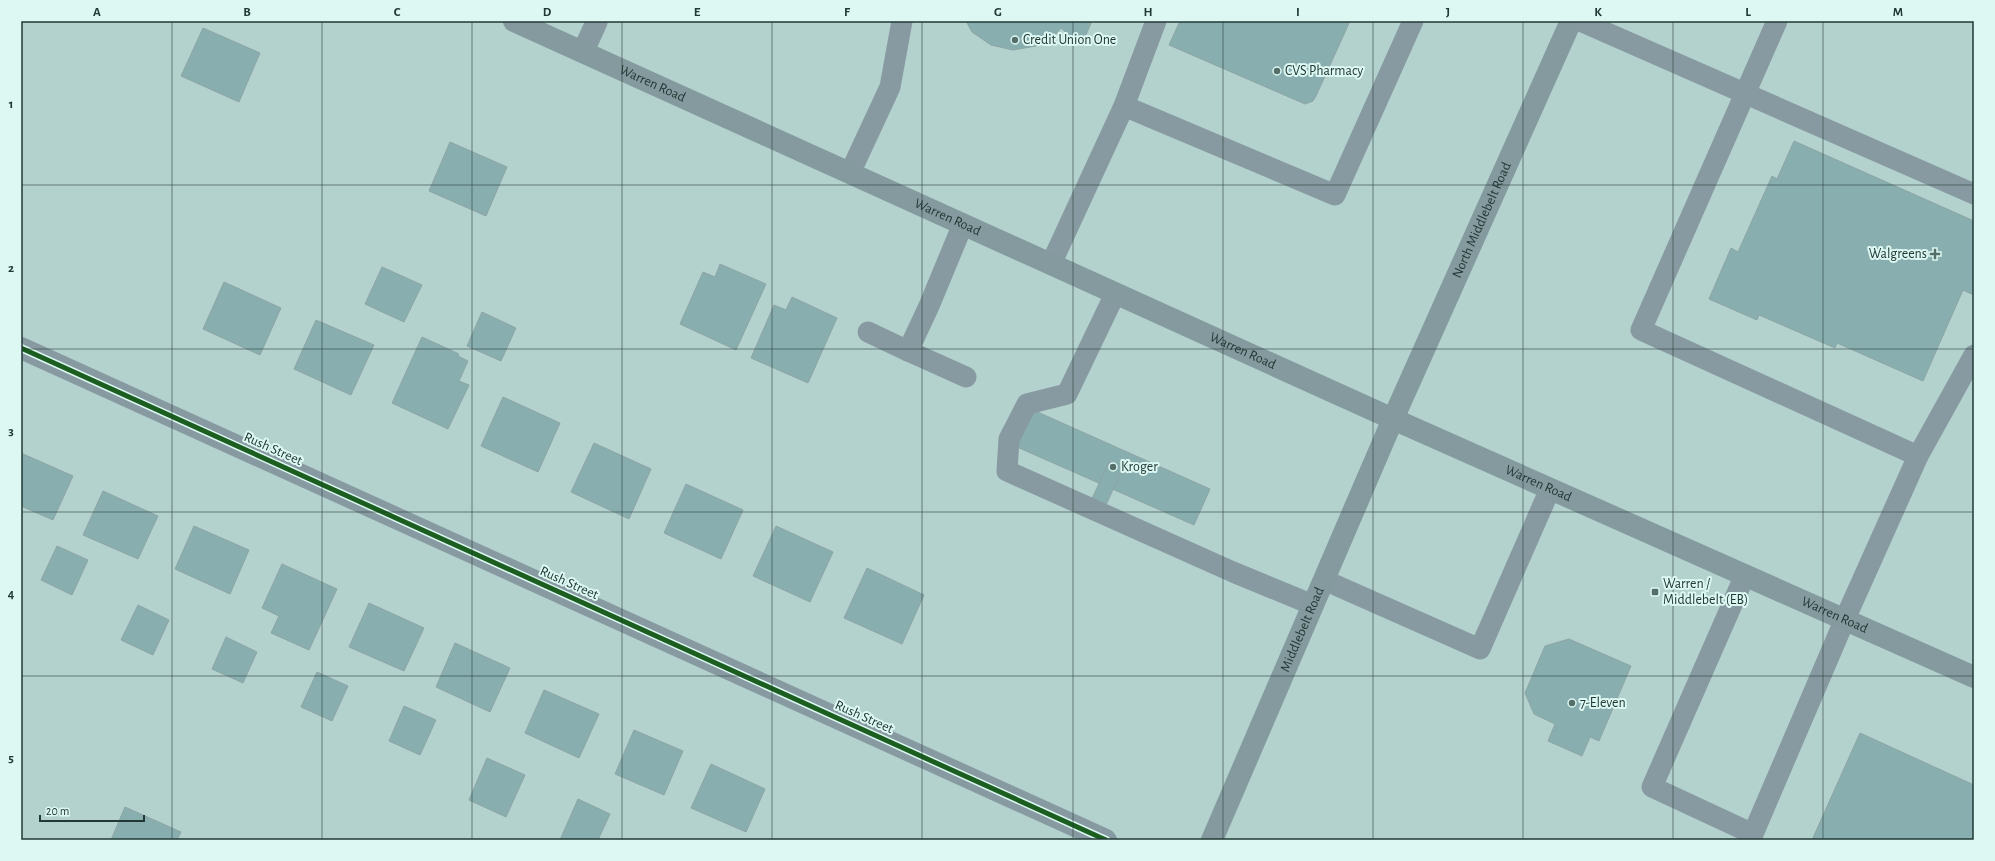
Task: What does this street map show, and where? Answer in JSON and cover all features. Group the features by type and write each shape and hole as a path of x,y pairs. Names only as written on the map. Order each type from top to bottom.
{"main road":[{"name":"Warren Road","path":"514,21 964,224 1115,294 1974,677"},
{"name":"North Middlebelt Road","path":"1394,419 1571,21"},
{"name":"Middlebelt Road","path":"1212,840 1394,419"}],"street":[{"path":"583,52 597,21"},
{"name":"Rush Street","path":"21,348 1106,840"}],"lane":[{"path":"850,173 890,87 902,21"},
{"path":"1051,264 1124,106 1156,21"},
{"path":"1124,106 1335,195 1413,21"},
{"path":"1580,21 1974,194"},
{"path":"1777,21 1641,330 1918,456"},
{"path":"908,351 964,224"},
{"path":"1115,294 1067,394 1028,404 1009,439 1007,471 1232,572 1313,605"},
{"path":"868,332 966,378"},
{"path":"1745,575 1652,787 1753,834 1845,619 1918,456 1974,355"},
{"path":"1324,580 1480,649 1550,488"}],"building":[{"name":"Credit Union One","path":"966,21 1092,21 1081,46 1061,28 1056,34 1036,46 1013,50 991,45 972,32"},
{"name":"CVS Pharmacy","path":"1180,21 1350,21 1316,96 1313,101 1305,104 1169,45"},
{"path":"203,28 260,53 239,102 181,76"},
{"name":"Walgreens","path":"1794,141 1974,221 1974,295 1963,290 1923,381 1837,343 1835,348 1759,315 1757,320 1709,299 1731,248 1738,252 1772,176 1777,179"},
{"path":"450,142 507,167 486,216 429,191"},
{"path":"720,264 766,284 736,350 680,324 703,272 715,277"},
{"path":"382,267 422,285 404,322 365,304"},
{"path":"224,282 281,308 260,355 203,329"},
{"path":"792,297 837,318 808,383 751,358 774,305 786,310"},
{"path":"482,312 516,328 501,361 467,346"},
{"path":"316,320 374,345 351,395 294,369"},
{"path":"422,337 459,354 458,356 468,361 459,381 469,385 448,429 392,403"},
{"path":"503,397 560,423 538,472 481,446"},
{"path":"1033,410 1210,489 1194,525 1017,447"},
{"path":"594,443 651,469 629,519 571,492"},
{"path":"21,453 73,476 53,520 21,506"},
{"path":"1109,462 1122,469 1103,512 1089,505"},
{"path":"686,484 743,510 721,559 664,533"},
{"path":"103,491 158,516 138,559 83,535"},
{"path":"194,526 249,550 230,594 175,569"},
{"path":"776,526 833,552 810,602 753,576"},
{"path":"57,546 88,560 72,595 41,580"},
{"path":"282,564 337,589 309,650 271,633 279,616 262,608"},
{"path":"867,568 924,595 902,644 844,618"},
{"path":"369,603 424,628 404,671 349,647"},
{"path":"138,605 169,620 153,655 121,640"},
{"path":"226,637 257,652 243,683 212,669"},
{"name":"7-Eleven","path":"1569,639 1631,666 1599,741 1590,737 1582,756 1548,741 1555,724 1534,714 1525,693 1545,646"},
{"path":"455,643 510,668 490,712 436,687"},
{"path":"317,672 348,686 332,721 301,707"},
{"path":"544,690 599,714 579,758 525,733"},
{"path":"404,706 436,720 420,755 389,741"},
{"path":"634,730 683,751 664,795 615,774"},
{"path":"1860,733 1974,785 1974,840 1812,840"},
{"path":"487,758 525,775 506,817 469,800"},
{"path":"711,764 765,789 746,832 691,808"},
{"path":"578,799 610,814 598,840 560,840"},
{"path":"125,807 181,832 177,840 111,840"}],"cycle path":[{"path":"21,348 1106,840"}],"place":[{"name":"Credit Union One","path":"1015,40"},
{"name":"CVS Pharmacy","path":"1277,71"},
{"name":"Walgreens","path":"1935,254"},
{"name":"Kroger","path":"1113,467"},
{"name":"Warren / Middlebelt (EB)","path":"1655,592"},
{"name":"7-Eleven","path":"1572,703"}]}
